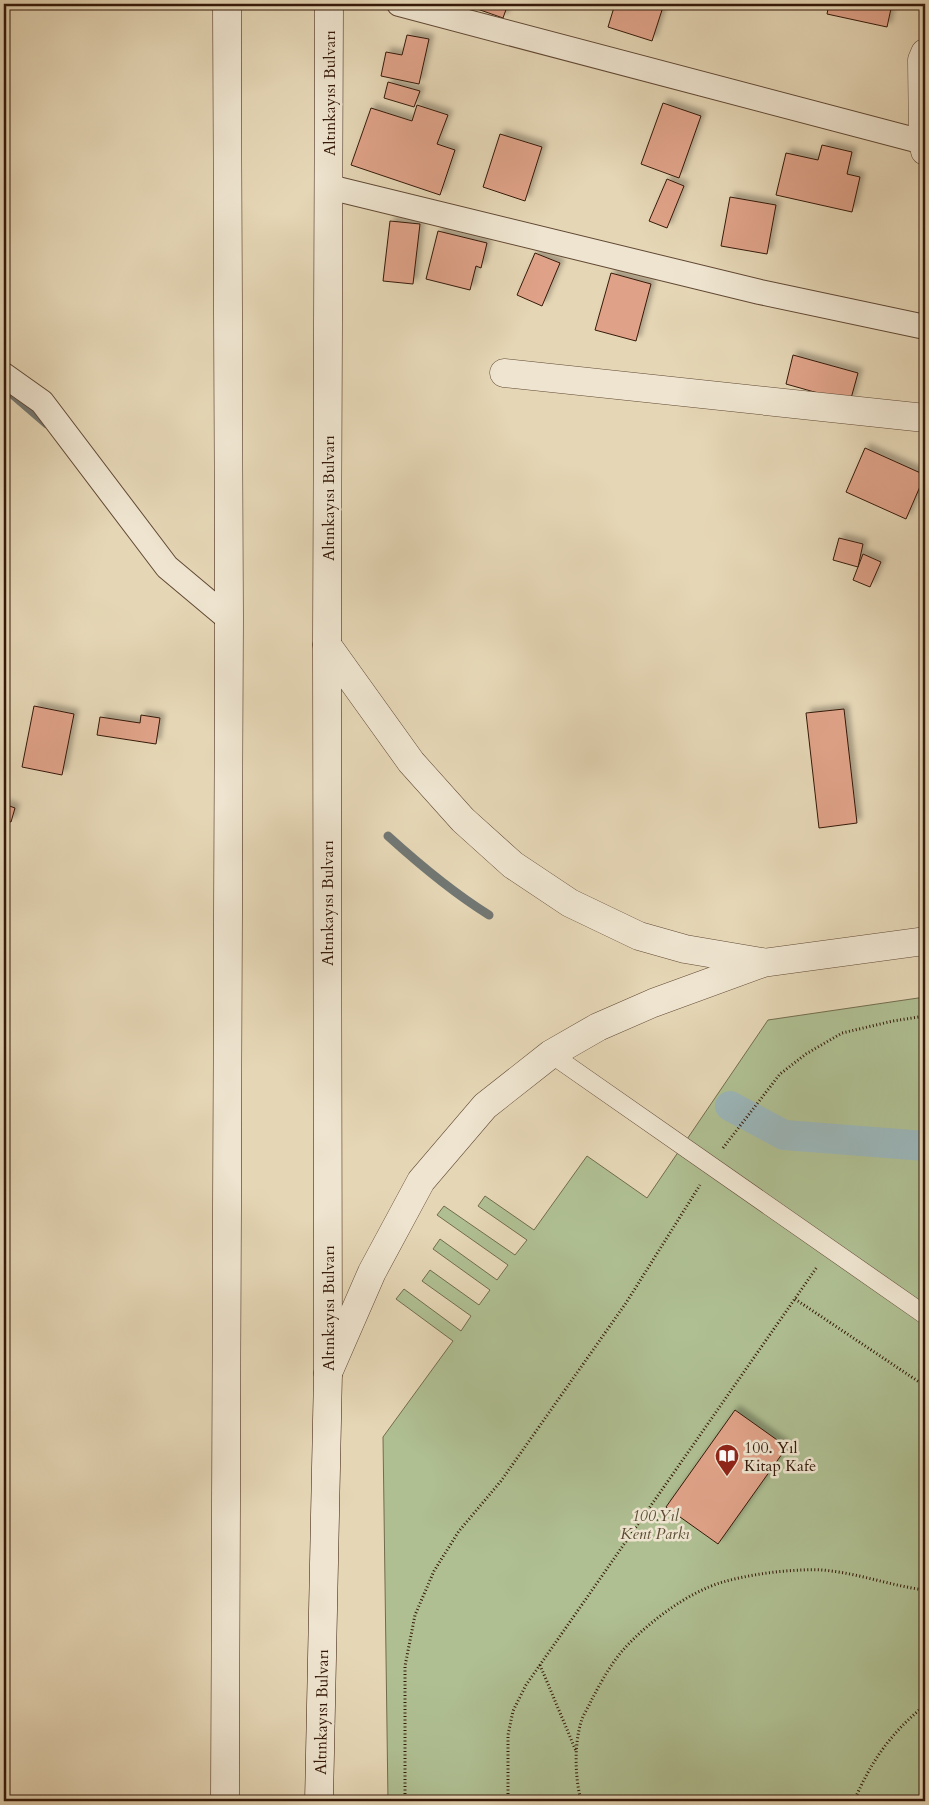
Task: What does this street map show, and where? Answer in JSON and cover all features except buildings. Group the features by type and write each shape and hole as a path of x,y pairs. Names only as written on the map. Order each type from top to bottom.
{"main road":[{"path":"225,1801 229,620 227,4"},
{"name":"Altınkayısı Bulvarı","path":"319,1801 328,1373 327,645 329,4"},
{"path":"924,147 922,60 925,54"},
{"path":"504,373 925,418"},
{"path":"327,645 411,762 463,820 513,865 570,902 639,936 685,949 764,963"},
{"path":"328,1373 372,1272 421,1181 485,1106 551,1054 598,1027 653,1003 764,963 925,941"}],"street":[{"path":"399,4 924,147"},
{"path":"329,187 760,292 925,327"},
{"path":"4,375 42,402 167,567 229,620"},
{"path":"551,1054 925,1315"}],"path":[{"path":"405,1801 405,1666 415,1615 434,1571 459,1531 501,1481 626,1304 723,1149 780,1074 806,1054 842,1033 893,1021 925,1016"},
{"path":"508,1801 508,1735 513,1712 526,1684 638,1526 830,1248"},
{"path":"795,1299 925,1386"},
{"path":"580,1801 576,1752 581,1722 600,1684 622,1650 650,1624 686,1598 722,1582 766,1573 804,1570 841,1573 902,1588 925,1590"},
{"path":"539,1664 576,1752"},
{"path":"854,1801 867,1772 886,1742 910,1717 925,1705"}],"green space":[{"name":"100.Yıl Kent Parkı","path":"925,997 925,1801 388,1801 383,1437 453,1341 396,1299 404,1289 461,1331 471,1316 422,1281 430,1270 479,1305 490,1290 433,1249 440,1239 497,1280 508,1265 437,1215 444,1206 515,1255 527,1240 478,1206 485,1196 534,1230 587,1156 647,1198 768,1020"}],"waterway":[{"path":"11,393 47,424"},
{"path":"388,836 437,878 489,915"},
{"path":"730,1106 784,1135 925,1146"}],"place":[{"name":"100. Yıl Kitap Kafe","path":"727,1477"}]}
